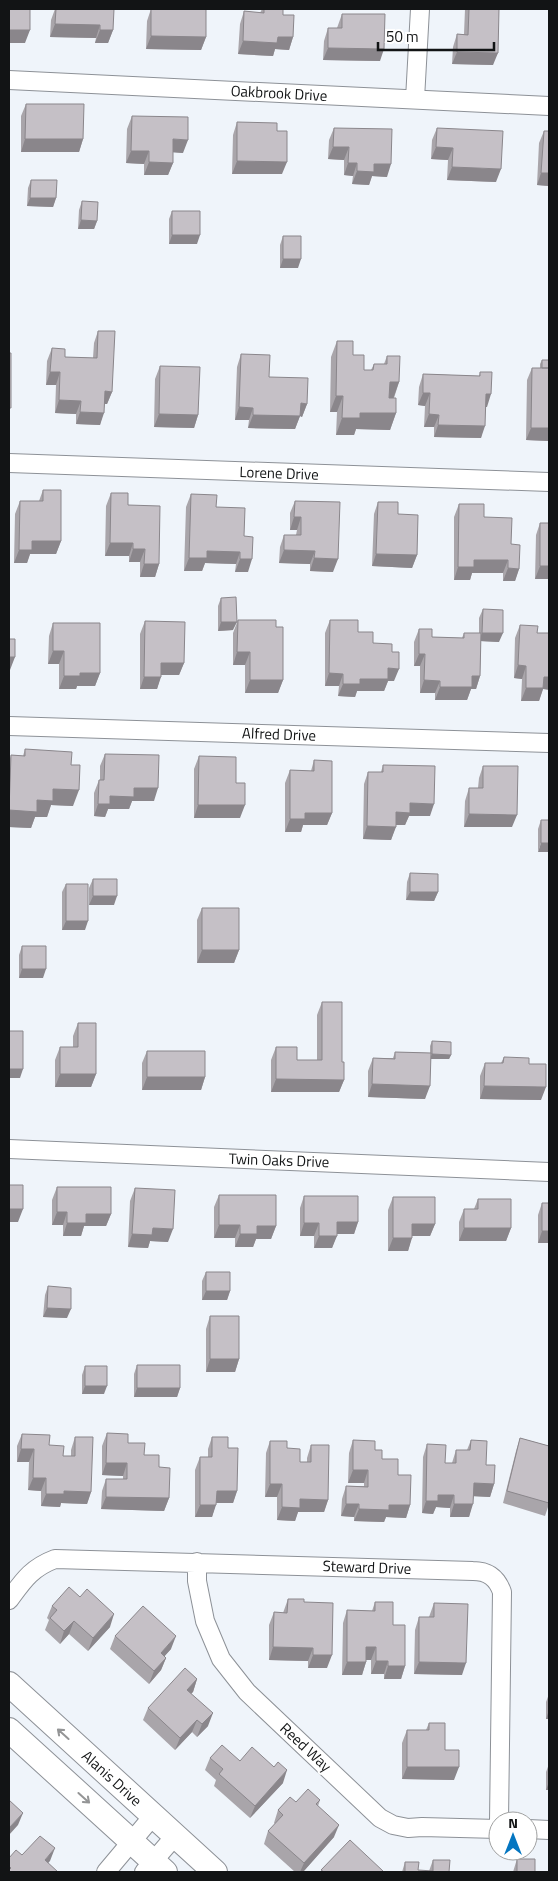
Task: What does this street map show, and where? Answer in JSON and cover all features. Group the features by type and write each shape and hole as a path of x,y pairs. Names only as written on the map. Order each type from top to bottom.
{"main road":[{"name":"Alanis Drive","path":"9,1684 215,1872"},
{"path":"9,1730 131,1842 154,1869"}],"street":[{"path":"415,99 420,9"},
{"name":"Oakbrook Drive","path":"9,80 549,106"},
{"name":"Lorene Drive","path":"9,463 549,482"},
{"name":"Alfred Drive","path":"9,726 549,743"},
{"name":"Twin Oaks Drive","path":"9,1149 549,1172"},
{"name":"Steward Drive","path":"9,1600 30,1573 41,1564 54,1559 473,1570 489,1574 495,1578 502,1592 499,1811"},
{"name":"Reed Way","path":"197,1562 197,1581 204,1621 222,1659 247,1692 380,1818 393,1825 408,1828 422,1826 488,1828"},
{"path":"106,1872 153,1816"},
{"path":"154,1869 175,1836"}],"building":[{"path":"9,9 30,9 30,30 9,30"},
{"path":"56,9 114,9 113,30 100,30 100,25 55,24"},
{"path":"151,9 206,9 206,37 151,36"},
{"path":"264,9 283,9 283,15 294,15 293,37 278,37 277,43 243,41 244,11 264,13"},
{"path":"469,9 499,9 498,53 457,52 457,34 468,35"},
{"path":"342,14 385,14 384,49 328,48 328,28 342,28"},
{"path":"26,104 84,104 83,139 25,139"},
{"path":"132,116 188,117 188,140 173,139 173,163 149,162 149,151 131,151"},
{"path":"237,122 277,123 277,131 287,131 287,162 237,161"},
{"path":"334,128 392,129 391,164 374,164 374,172 357,171 357,163 348,163 349,147 333,147"},
{"path":"437,128 503,131 501,169 452,167 453,148 436,147"},
{"path":"544,131 549,131 549,173 541,173"},
{"path":"31,180 57,180 56,198 30,198"},
{"path":"82,201 98,202 97,221 81,220"},
{"path":"172,211 200,211 200,235 172,235"},
{"path":"283,236 301,236 301,259 283,259"},
{"path":"98,331 115,331 112,392 105,391 104,413 80,412 81,401 59,400 60,372 50,372 52,348 65,349 65,357 97,358"},
{"path":"337,341 353,341 353,355 364,355 364,370 373,370 374,364 387,364 387,356 400,356 399,382 390,382 389,398 396,398 396,413 360,413 360,418 342,418 343,396 336,396"},
{"path":"9,353 11,353 11,408 9,408"},
{"path":"241,354 270,355 269,377 308,378 307,404 301,403 300,416 253,415 253,408 239,407"},
{"path":"542,360 549,360 549,368 542,368"},
{"path":"160,366 200,367 198,415 159,414"},
{"path":"532,368 549,368 549,428 531,428"},
{"path":"480,372 492,372 491,394 486,394 485,426 438,425 439,415 429,414 430,393 423,393 423,374 480,376"},
{"path":"43,490 61,490 61,541 32,541 32,550 19,550 20,501 43,501"},
{"path":"111,493 128,493 128,505 160,506 159,564 144,564 145,549 133,549 133,543 110,543"},
{"path":"191,494 217,495 216,507 245,508 244,536 253,537 252,559 240,559 240,552 207,551 207,558 189,558"},
{"path":"295,501 340,502 338,559 314,558 315,551 284,550 284,535 301,535 301,517 294,517"},
{"path":"378,502 398,502 398,514 418,515 417,555 376,554"},
{"path":"459,504 484,504 484,517 512,518 511,544 520,545 519,569 508,568 508,560 474,560 474,567 458,567"},
{"path":"540,523 549,523 549,566 540,566"},
{"path":"236,597 237,622 221,622 221,598"},
{"path":"483,609 503,610 503,633 482,633"},
{"path":"238,620 276,620 276,627 283,627 283,680 250,680 250,652 237,652"},
{"path":"330,620 358,620 358,632 373,632 373,643 392,644 392,652 399,652 399,669 388,668 388,679 360,679 360,684 343,684 343,674 329,673"},
{"path":"145,621 185,622 184,663 161,663 161,677 144,677"},
{"path":"53,623 100,623 100,673 80,673 80,676 64,676 64,651 53,651"},
{"path":"520,625 538,626 537,633 549,633 549,677 544,677 543,688 526,688 526,666 518,665"},
{"path":"419,629 432,629 432,637 464,638 464,633 481,633 480,676 472,676 472,687 440,687 440,681 424,680 425,654 419,654"},
{"path":"9,639 15,639 15,657 9,657"},
{"path":"25,749 72,752 71,765 80,765 79,790 53,789 53,801 37,800 37,812 9,810 11,755 25,756"},
{"path":"105,754 159,755 158,788 134,788 134,797 110,796 110,804 98,804 99,780 104,780"},
{"path":"199,756 236,757 236,783 245,783 245,805 198,805"},
{"path":"314,760 332,761 332,813 305,813 305,819 290,819 290,770 314,771"},
{"path":"383,765 435,766 434,804 410,803 410,813 396,812 396,827 367,826 368,772 383,772"},
{"path":"483,766 518,766 517,815 469,814 469,788 483,788"},
{"path":"541,820 549,820 549,843 541,843"},
{"path":"410,873 438,874 438,892 410,892"},
{"path":"93,879 117,879 117,896 93,896"},
{"path":"66,884 88,884 88,921 66,921"},
{"path":"202,908 239,908 239,950 202,950"},
{"path":"22,946 46,946 46,969 22,969"},
{"path":"322,1002 342,1002 342,1062 344,1062 344,1080 276,1079 276,1047 297,1047 297,1060 322,1060"},
{"path":"78,1023 96,1023 96,1074 60,1074 60,1047 78,1047"},
{"path":"9,1031 23,1031 23,1069 9,1069"},
{"path":"432,1041 451,1042 451,1055 432,1054"},
{"path":"147,1051 205,1051 205,1077 147,1077"},
{"path":"395,1052 431,1053 430,1086 372,1084 373,1058 395,1059"},
{"path":"504,1057 529,1058 529,1064 546,1064 546,1087 484,1086 485,1063 503,1063"},
{"path":"9,1185 23,1185 23,1209 9,1209"},
{"path":"57,1187 111,1187 111,1214 86,1214 86,1223 67,1223 67,1212 57,1212"},
{"path":"135,1188 175,1190 173,1229 153,1228 152,1235 132,1234"},
{"path":"219,1195 276,1195 276,1226 257,1226 257,1234 240,1234 240,1225 219,1225"},
{"path":"304,1196 358,1196 358,1222 337,1222 337,1236 319,1236 319,1223 304,1223"},
{"path":"393,1197 435,1197 435,1224 412,1224 412,1238 393,1238"},
{"path":"478,1199 511,1199 511,1228 464,1228 464,1209 478,1209"},
{"path":"542,1203 549,1203 549,1231 542,1231"},
{"path":"206,1272 230,1272 230,1291 206,1291"},
{"path":"48,1286 71,1288 71,1309 47,1308"},
{"path":"210,1316 239,1316 239,1359 210,1359"},
{"path":"137,1365 180,1365 180,1388 137,1388"},
{"path":"85,1366 107,1366 107,1386 85,1386"},
{"path":"107,1433 128,1434 128,1443 145,1443 144,1455 159,1455 159,1467 170,1468 169,1498 106,1497 106,1479 127,1479 127,1463 106,1463"},
{"path":"22,1434 50,1435 49,1445 64,1446 63,1456 75,1456 75,1437 93,1437 91,1492 64,1491 64,1494 46,1494 46,1478 33,1478 34,1449 21,1449"},
{"path":"212,1437 228,1437 228,1448 238,1448 237,1491 217,1491 216,1505 200,1505 200,1457 212,1457"},
{"path":"520,1438 549,1446 549,1503 507,1491"},
{"path":"353,1440 375,1441 375,1450 382,1450 382,1459 398,1459 398,1475 411,1475 410,1505 389,1505 389,1510 359,1509 359,1504 346,1504 346,1486 368,1487 368,1470 353,1470"},
{"path":"471,1440 487,1441 486,1465 495,1465 494,1484 474,1483 473,1504 454,1504 454,1495 438,1495 438,1501 426,1501 427,1444 446,1445 445,1463 456,1463 456,1450 470,1450"},
{"path":"270,1441 287,1441 287,1448 300,1449 300,1462 311,1462 311,1445 329,1445 328,1500 300,1499 300,1508 282,1507 282,1484 270,1484"},
{"path":"69,1587 80,1597 87,1589 114,1614 93,1638 74,1621 64,1631 50,1618 57,1610 52,1606"},
{"path":"288,1599 304,1599 304,1602 333,1603 332,1655 313,1655 313,1648 273,1647 274,1612 287,1613"},
{"path":"375,1602 393,1602 393,1625 405,1625 405,1666 388,1666 388,1661 376,1661 376,1647 366,1647 366,1662 347,1662 347,1610 375,1611"},
{"path":"434,1603 468,1604 466,1663 419,1662 419,1617 434,1617"},
{"path":"143,1606 176,1636 161,1653 166,1658 154,1671 115,1636"},
{"path":"185,1668 197,1679 187,1690 213,1713 202,1724 197,1720 180,1738 148,1708"},
{"path":"429,1723 445,1723 445,1750 459,1750 459,1767 407,1767 407,1730 429,1730"},
{"path":"222,1745 240,1761 252,1747 274,1767 278,1762 287,1770 255,1806 219,1774 223,1769 210,1758"},
{"path":"308,1789 320,1800 316,1804 339,1825 304,1863 268,1831 283,1815 278,1810 290,1797 296,1802"},
{"path":"9,1800 23,1813 9,1828"},
{"path":"40,1836 55,1848 45,1860 58,1872 9,1872 11,1868 9,1866 9,1858 16,1850 22,1855"},
{"path":"350,1840 383,1871 324,1872 321,1870"},
{"path":"433,1860 450,1860 449,1872 405,1872 405,1862 419,1862 418,1870 433,1871"},
{"path":"517,1861 535,1861 535,1872 517,1872"}]}
